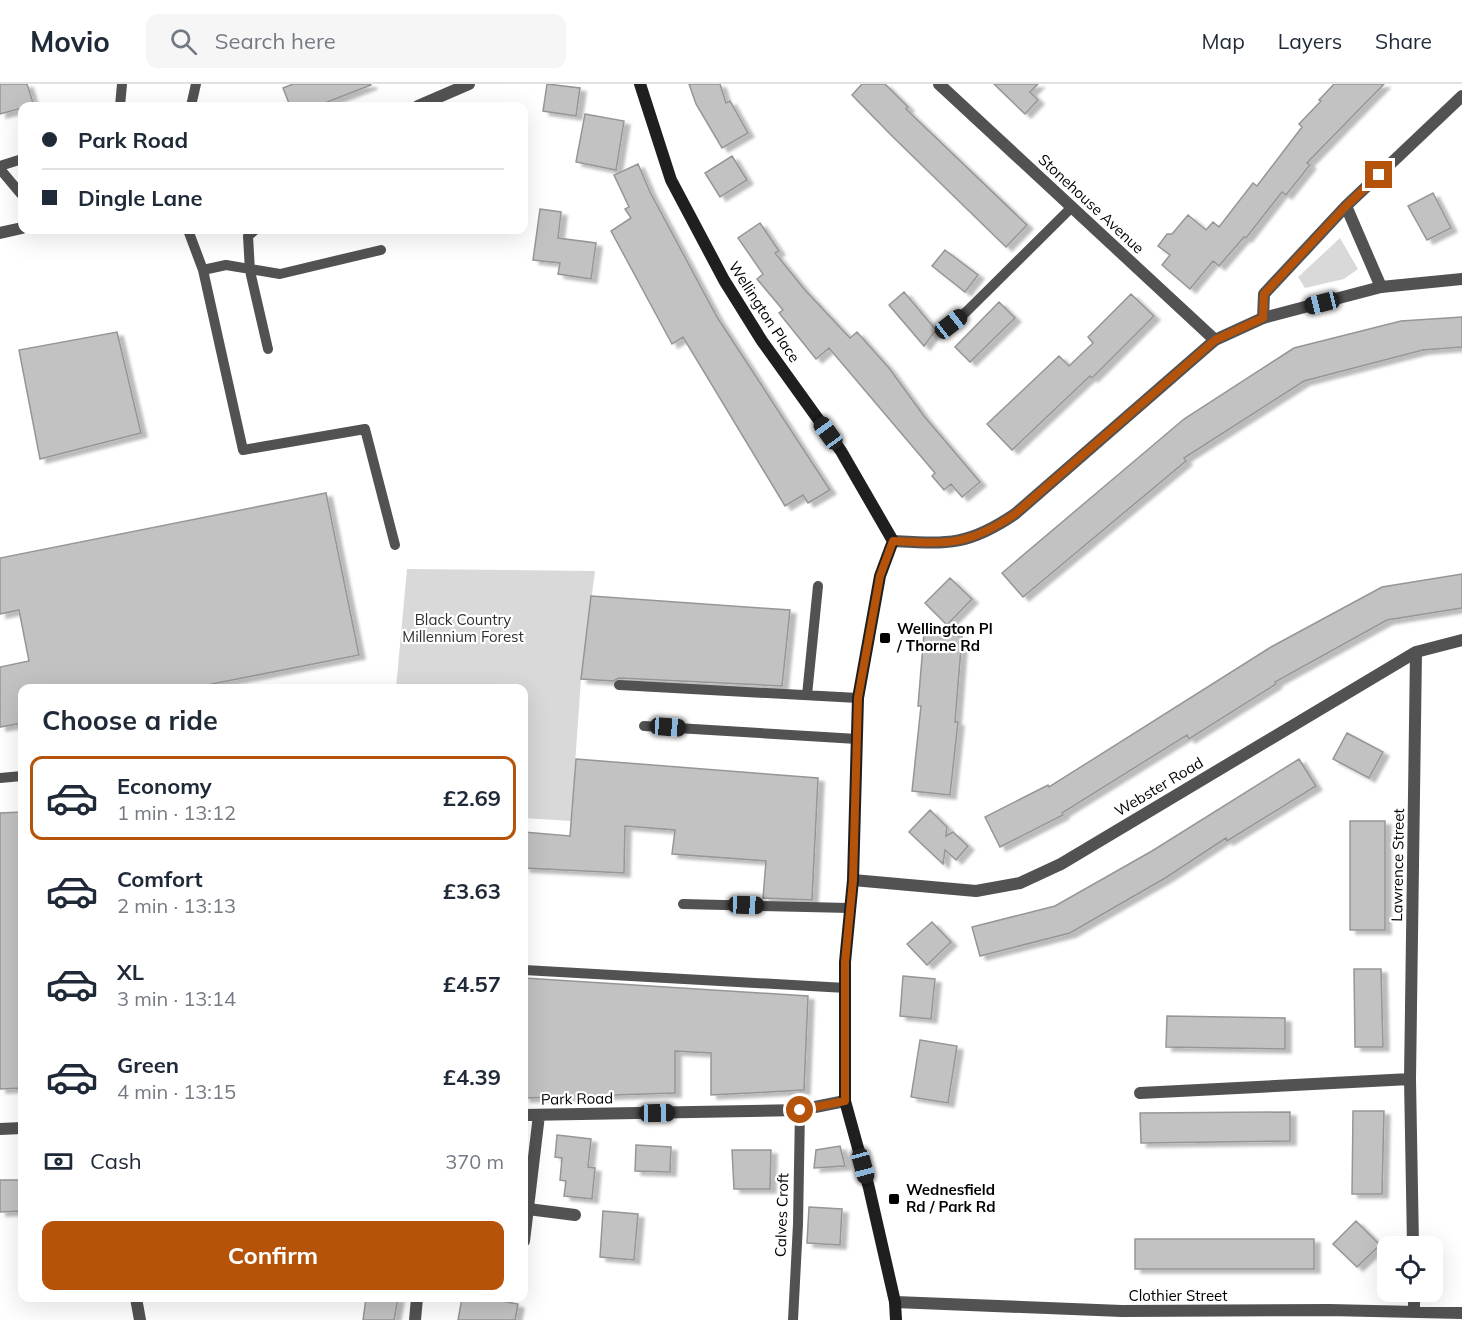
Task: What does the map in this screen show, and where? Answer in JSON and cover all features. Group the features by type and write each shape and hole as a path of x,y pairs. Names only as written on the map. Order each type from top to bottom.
{"main road":[{"name":"Wellington Place","path":"640,84 671,180 724,280 762,341 841,451 893,541"},
{"path":"893,541 880,576 858,698 853,880 845,962 845,1101 895,1302 896,1320"}],"street":[{"path":"427,102 469,84"},
{"name":"Stonehouse Avenue","path":"945,86 1215,340"},
{"path":"1263,318 1264,294 1346,206 1462,96"},
{"path":"1346,206 1381,287"},
{"path":"0,233 18,229"},
{"path":"893,541 953,542 975,537 993,529 1015,514 1215,340 1263,318 1381,287 1462,279"},
{"name":"Webster Road","path":"853,880 976,891 1020,883 1061,864 1416,652 1462,640"},
{"name":"Lawrence Street","path":"1413,1236 1410,1079 1416,652"},
{"path":"1140,1093 1410,1079"},
{"name":"Park Road","path":"528,1115 800,1110 845,1101"},
{"path":"539,1115 528,1209 575,1215"},
{"path":"0,1129 18,1128"},
{"path":"137,1302 140,1320"},
{"path":"415,1320 417,1302"},
{"name":"Clothier Street","path":"895,1302 1122,1316 1329,1315 1414,1311 1462,1313"},
{"path":"1414,1302 1414,1311"}],"lane":[{"path":"120,102 122,84"},
{"path":"192,102 196,84"},
{"path":"18,160 0,167 18,189"},
{"path":"951,324 966,312 1072,207"},
{"path":"190,234 203,270 243,450 365,429 395,545"},
{"path":"250,234 248,236 250,271 268,349"},
{"path":"203,270 226,265 250,271 280,274 381,250"},
{"path":"807,695 818,586"},
{"path":"619,685 858,698"},
{"path":"644,726 857,739"},
{"path":"0,778 18,776"},
{"path":"683,904 850,908"},
{"path":"528,970 846,988"},
{"name":"Calves Croft","path":"793,1320 800,1110"}],"green space":[{"path":"1340,238 1358,269 1344,279 1305,288 1298,277"},
{"name":"Black Country Millennium Forest","path":"407,569 595,571 581,679 571,821 528,818 528,684 396,684"}],"building":[{"path":"0,84 27,84 33,102 18,102 18,109 0,114"},
{"path":"293,84 371,85 327,102 288,102 283,88"},
{"path":"547,84 580,88 576,116 543,111"},
{"path":"689,84 720,84 726,103 730,101 748,133 722,148 696,104"},
{"path":"862,84 885,84 908,107 906,109 1027,225 1006,247 852,95"},
{"path":"994,84 1038,84 1030,92 1038,100 1025,114"},
{"path":"1334,84 1384,84 1307,163 1310,165 1286,195 1282,192 1246,238 1244,237 1219,266 1213,261 1190,289 1162,265 1170,255 1158,246 1167,234 1172,234 1188,215 1206,230 1213,222 1219,227 1253,183 1257,186 1302,127 1299,124"},
{"path":"585,114 624,121 616,170 576,162"},
{"path":"732,156 747,180 720,197 705,173"},
{"path":"638,164 650,192 717,317 830,490 808,503 803,495 785,506 683,337 672,344 611,231 631,218 625,209 629,207 614,175"},
{"path":"1433,193 1451,228 1427,240 1408,206"},
{"path":"540,209 561,212 558,238 596,243 591,279 558,274 560,263 533,260"},
{"path":"760,223 779,251 775,253 805,290 850,338 857,332 889,368 924,416 980,482 962,497 951,484 944,490 932,476 935,473 829,348 816,359 779,313 783,310 757,279 763,274 738,238"},
{"path":"945,250 978,275 965,292 932,266"},
{"path":"904,292 936,330 924,346 889,305"},
{"path":"1131,294 1154,316 1092,378 1090,376 1012,450 987,424 1059,356 1069,366 1093,343 1088,337"},
{"path":"999,302 1015,318 970,362 955,347"},
{"path":"1462,317 1462,347 1423,350 1304,381 1184,458 1186,461 1023,597 1002,573 1184,419 1294,348 1401,321"},
{"path":"117,332 141,433 40,459 19,350"},
{"path":"326,493 359,655 212,684 18,684 18,724 0,727 0,667 29,661 19,610 0,614 0,558"},
{"path":"1462,574 1462,608 1387,620 1275,682 1276,684 1189,739 1187,735 1062,813 1063,815 1000,847 985,817 1048,785 1049,787 1271,647 1382,587"},
{"path":"950,578 972,599 947,625 925,603"},
{"path":"591,596 790,610 782,686 619,678 613,681 581,679"},
{"path":"924,633 962,636 955,722 958,722 950,795 912,791 921,706 918,706"},
{"path":"1347,733 1383,752 1369,778 1333,759"},
{"path":"576,759 818,778 812,900 763,898 766,861 672,854 675,830 625,826 624,873 528,868 528,832 570,836"},
{"path":"1299,759 1316,786 1227,841 1226,838 1167,877 1070,933 980,956 972,927 1055,906 1152,851"},
{"path":"930,810 947,827 946,836 953,832 968,846 956,860 945,850 943,864 909,832"},
{"path":"18,812 18,1088 0,1089 0,813"},
{"path":"1350,821 1385,821 1385,930 1350,930"},
{"path":"932,922 951,942 927,965 907,944"},
{"path":"1354,969 1381,969 1383,1047 1355,1047"},
{"path":"903,976 935,979 931,1019 900,1016"},
{"path":"528,978 808,996 804,1090 711,1095 711,1053 675,1051 675,1093 528,1098"},
{"path":"1167,1016 1285,1018 1285,1049 1166,1047"},
{"path":"920,1040 957,1046 948,1103 911,1097"},
{"path":"1353,1111 1384,1111 1382,1194 1352,1194"},
{"path":"1290,1112 1290,1141 1141,1143 1140,1113"},
{"path":"557,1135 591,1139 588,1167 595,1168 592,1199 564,1196 566,1181 560,1180 562,1158 555,1157"},
{"path":"636,1145 671,1147 670,1172 635,1171"},
{"path":"840,1146 845,1166 814,1168 816,1150"},
{"path":"732,1150 771,1150 770,1189 734,1189"},
{"path":"0,1180 18,1180 18,1211 0,1212"},
{"path":"809,1207 842,1209 840,1245 807,1243"},
{"path":"603,1211 638,1214 634,1260 600,1257"},
{"path":"1356,1221 1377,1242 1377,1248 1357,1267 1333,1244"},
{"path":"1135,1239 1314,1239 1314,1269 1135,1269"},
{"path":"365,1302 397,1302 394,1320 363,1320"},
{"path":"461,1302 518,1304 515,1320 458,1320"}],"place":[{"name":"Wellington Pl / Thorne Rd","path":"885,638"},
{"name":"Wednesfield Rd / Park Rd","path":"894,1199"}],"route":[{"path":"800,1110 845,1101 845,962 853,880 858,698 880,576 893,541 953,542 975,537 993,529 1015,514 1215,340 1263,318 1264,294 1346,206 1379,175"}]}
